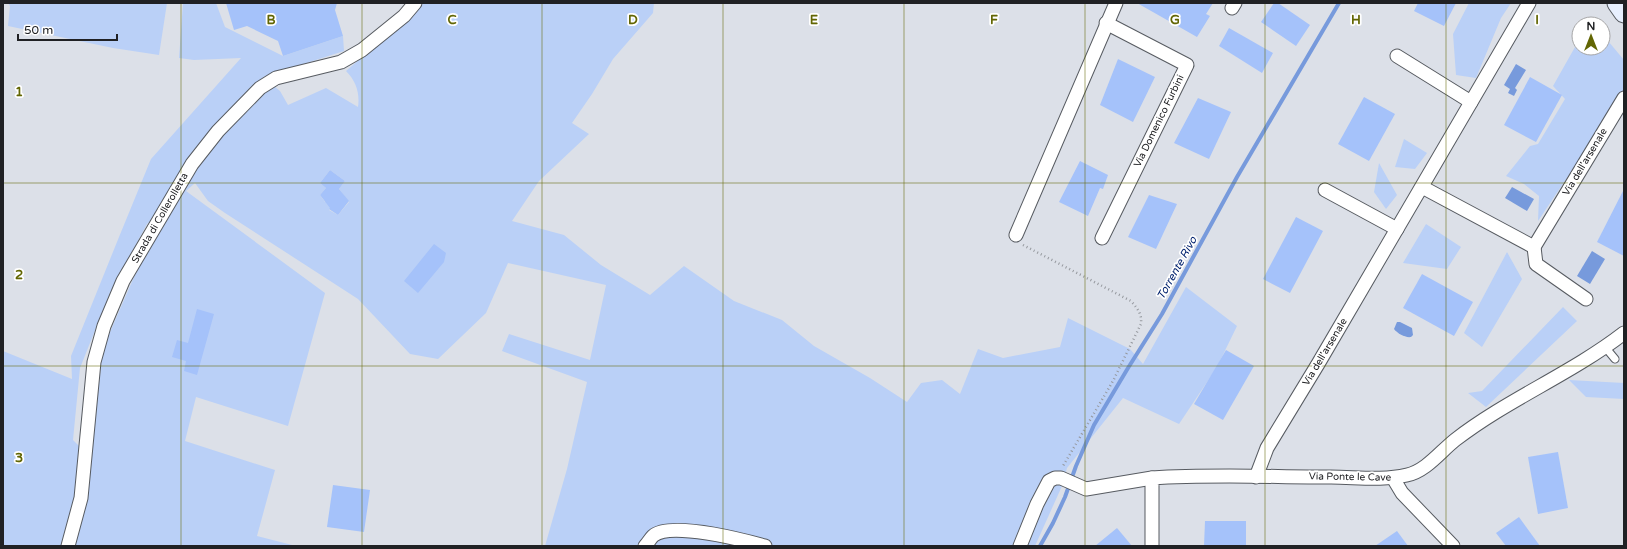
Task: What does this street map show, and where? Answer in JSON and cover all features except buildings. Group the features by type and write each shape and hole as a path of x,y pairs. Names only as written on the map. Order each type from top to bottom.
{"street":[{"name":"Strada di Collerolletta","path":"68,546 81,498 94,362 104,326 123,281 192,164 218,131 260,88 276,78 342,62 362,50 404,16 415,3"},
{"path":"1016,235 1116,3"},
{"name":"Via dell'arsenale","path":"1256,477 1267,448 1530,3"},
{"path":"1619,3 1624,7"},
{"path":"1619,3 1624,13"},
{"name":"Via Domenico Furbini","path":"1102,238 1187,65 1106,24"},
{"path":"1397,56 1471,102"},
{"name":"Via dell'arsenale","path":"1534,247 1624,98"},
{"path":"1422,186 1534,247 1536,264 1586,299"},
{"path":"1325,190 1397,229"},
{"name":"Via Ponte le Cave","path":"1058,478 1082,487 1152,478 1393,478 1409,475 1423,468 1453,441 1489,416 1605,347 1624,333"},
{"path":"1020,546 1037,504 1049,481 1058,478"},
{"path":"1152,478 1152,546"},
{"path":"1393,478 1402,493 1453,546"},
{"path":"645,546 654,535 678,529 715,535 765,546"}],"lane":[{"path":"1605,347 1615,359"}],"path":[{"path":"1016,235 1022,244 1131,301 1142,316 1141,324 1113,381 1058,478"}],"shaded area":[{"path":"8,3 167,3 159,55 113,48 8,26 10,6"},
{"path":"183,3 216,3 225,27 283,56 343,36 344,51 263,77 280,91 288,105 326,88 358,107 356,88 346,71 424,3 654,3 653,13 613,59 572,123 589,134 539,181 512,221 564,235 601,265 650,295 684,266 734,301 782,320 814,346 870,378 907,402 921,383 942,380 960,394 978,349 1003,358 1060,347 1068,318 1130,349 1143,364 1186,287 1237,326 1217,367 1179,424 1123,398 1067,468 1062,486 1035,546 545,546 567,469 587,382 502,351 509,334 590,360 606,285 508,263 486,313 438,359 410,354 358,299 208,201 195,183 186,191 325,293 288,426 196,397 185,441 275,470 257,536 296,546 3,546 3,351 72,379 71,356 151,159 241,58 194,60 179,58","holes":["330,170 345,181 339,189 349,202 338,215 329,210 332,206 328,198 325,202 320,195 326,188 320,183","174,201 134,277 103,348 91,458 73,440 80,368 110,293 147,224"]},
{"path":"1469,3 1511,3 1501,18 1476,78 1456,75 1453,34"},
{"path":"1611,45 1624,60 1624,93 1538,221 1539,196 1524,184 1506,176 1530,146 1538,144 1565,99 1553,86 1571,54 1571,56 1611,56"},
{"path":"1404,139 1427,153 1415,169 1395,167"},
{"path":"1379,163 1397,195 1386,209 1374,192"},
{"path":"1426,224 1461,247 1447,269 1403,263"},
{"path":"1507,252 1522,279 1482,347 1464,333"},
{"path":"1563,307 1577,321 1486,407 1468,393 1482,391"},
{"path":"1569,380 1624,383 1624,399 1586,397"}],"water":[{"path":"1516,64 1526,70 1515,88 1517,90 1514,96 1508,93 1510,89 1504,85"},
{"path":"1512,187 1534,199 1527,211 1505,198"},
{"path":"1592,251 1605,259 1590,284 1577,276"},
{"path":"1397,322 1412,328 1413,335 1411,337 1406,337 1397,332 1394,329"}],"waterway":[{"name":"Torrente Rivo","path":"1040,546 1065,497 1076,466 1094,425 1162,314 1237,177 1339,3"}]}
